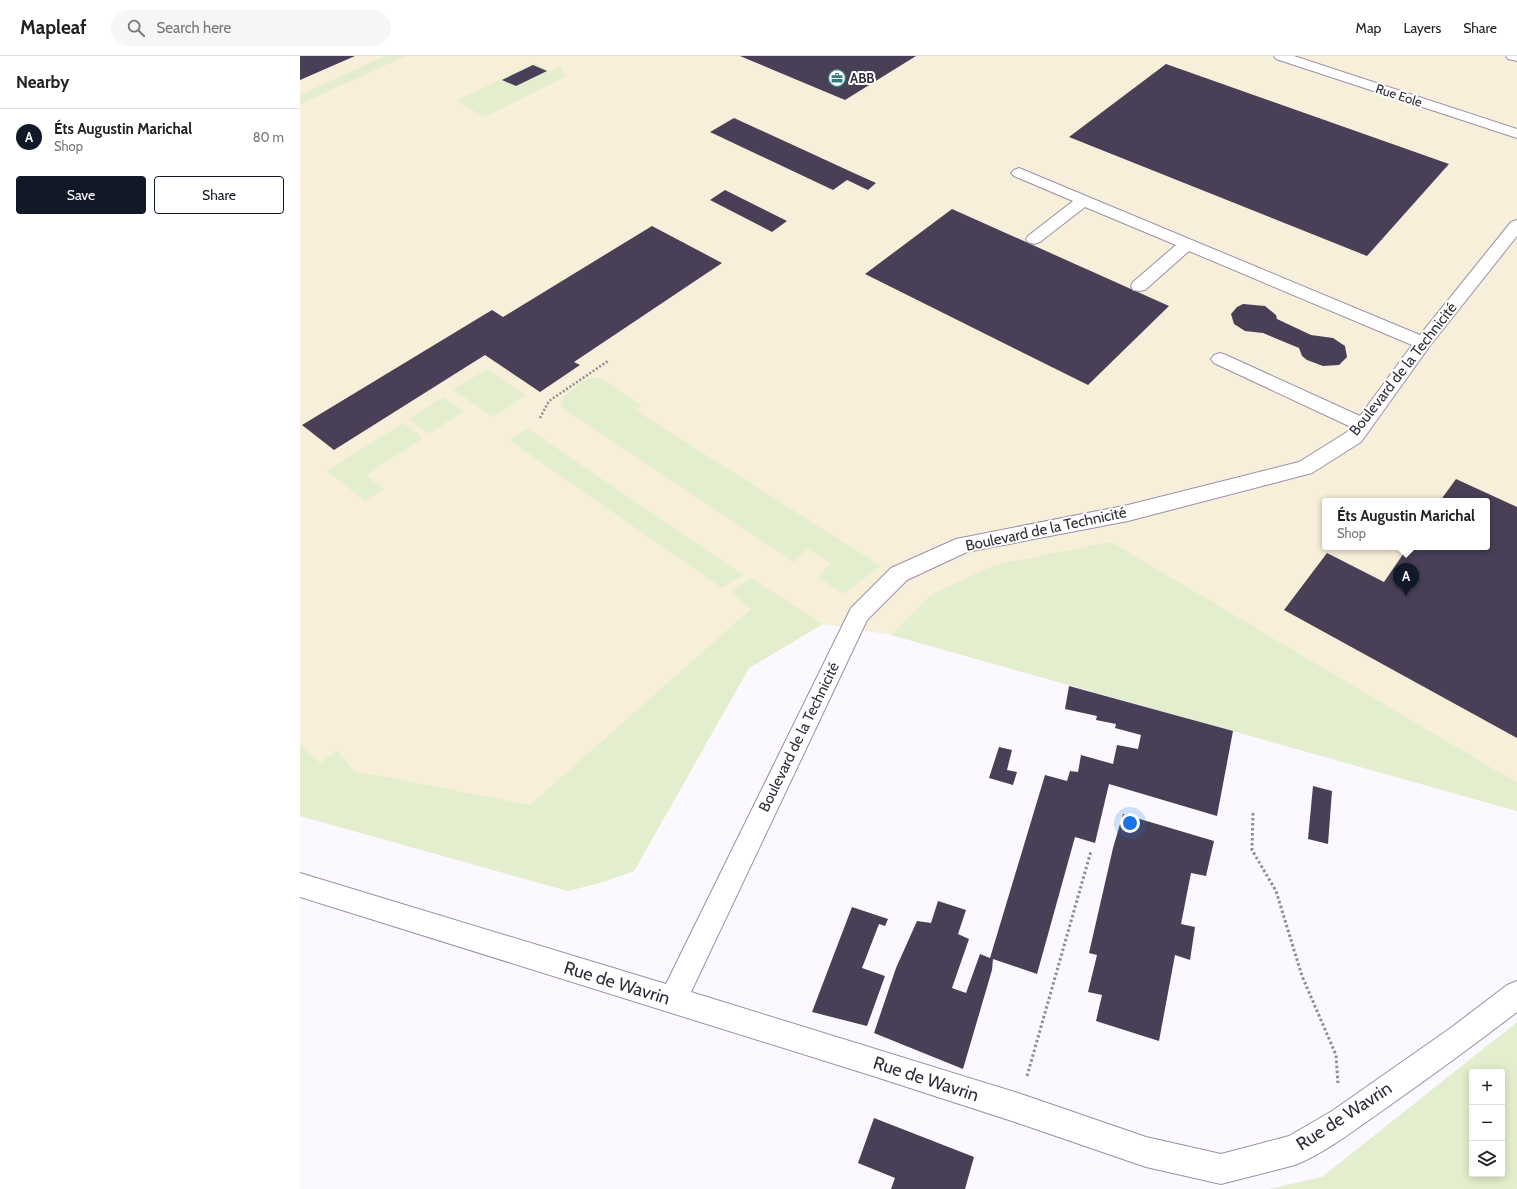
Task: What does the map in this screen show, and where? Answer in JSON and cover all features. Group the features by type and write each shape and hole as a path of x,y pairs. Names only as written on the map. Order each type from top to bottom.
{"street":[{"name":"Rue Eole","path":"1281,56 1517,134"},
{"path":"1513,56 1517,57"},
{"path":"1019,173 1422,343"},
{"path":"1034,238 1084,200"},
{"name":"Boulevard de la Technicité","path":"673,1000 859,614 899,574 963,545 1128,513 1305,468 1358,431 1422,343 1517,225"},
{"path":"1139,286 1188,243"},
{"path":"1220,359 1358,431"},
{"name":"Rue de Wavrin","path":"300,885 1018,1108 1146,1152 1221,1169 1295,1150 1342,1121 1462,1037 1517,995"}],"path":[{"path":"540,418 549,401 566,388 608,361"},
{"path":"1253,813 1252,850 1276,891 1302,976 1336,1054 1342,1121"},
{"path":"1018,1108 1091,851"}],"shaded area":[{"path":"300,56 1517,56 1517,811 891,635 823,624 749,668 634,871 603,882 568,891 300,816"}],"green space":[{"path":"385,56 406,56 300,104 300,95"},
{"path":"534,63 551,72 561,66 565,77 485,117 456,101"},
{"path":"487,369 526,395 493,417 453,390"},
{"path":"591,378 601,378 641,405 635,410 881,566 843,594 818,577 831,563 808,549 794,562 567,411 561,405 563,397 583,381"},
{"path":"443,397 464,411 429,434 408,419"},
{"path":"403,423 423,438 366,475 384,489 365,501 327,471"},
{"path":"527,428 743,575 722,588 509,440"},
{"path":"1111,542 1517,783 1517,811 891,635 932,594 995,565"},
{"path":"751,578 823,624 749,668 634,871 603,882 568,891 300,816 300,744 320,763 337,751 354,771 530,805 751,609 730,592"},
{"path":"1517,1022 1517,1189 1269,1189 1322,1177"}],"building":[{"path":"300,56 355,56 300,80"},
{"name":"ABB","path":"740,56 916,56 845,100"},
{"path":"1166,64 1449,164 1367,256 1069,137"},
{"path":"533,65 547,71 516,86 502,80"},
{"path":"734,118 876,183 868,190 847,180 833,190 710,132"},
{"path":"725,190 787,221 772,232 710,200"},
{"path":"952,209 1169,306 1088,385 865,274"},
{"path":"652,226 722,263 574,362 580,365 540,392 485,355 334,450 302,425 492,310 503,317"},
{"path":"1243,304 1265,306 1276,315 1277,319 1311,335 1333,338 1345,346 1347,357 1339,365 1323,366 1307,360 1302,356 1299,348 1263,333 1245,331 1234,324 1231,314 1237,307"},
{"path":"1456,479 1517,507 1517,738 1284,610 1327,553 1384,582 1406,550 1490,550 1490,498 1442,498"},
{"path":"1069,686 1233,731 1217,816 1109,784 1095,843 1075,837 1037,974 993,959 992,970 963,1069 874,1033 896,968 917,921 931,923 938,901 966,910 958,934 969,939 952,988 966,993 980,954 990,958 1045,775 1067,781 1070,771 1078,772 1081,755 1113,764 1117,745 1138,749 1141,735 1115,728 1116,724 1096,720 1097,716 1065,709"},
{"path":"999,747 1012,750 1007,770 1017,772 1013,785 989,778"},
{"path":"1313,786 1332,791 1328,844 1308,839"},
{"path":"1123,814 1214,841 1206,876 1191,873 1181,924 1195,927 1190,960 1175,955 1159,1041 1096,1021 1102,995 1088,992 1097,955 1089,953 1113,848"},
{"path":"852,907 888,919 885,926 879,924 862,968 885,976 867,1026 812,1012"},
{"path":"874,1118 974,1157 965,1189 891,1189 895,1178 858,1163"}],"place":[{"name":"ABB","path":"837,78"},
{"name":"Éts Augustin Marichal","path":"1406,596"}]}
